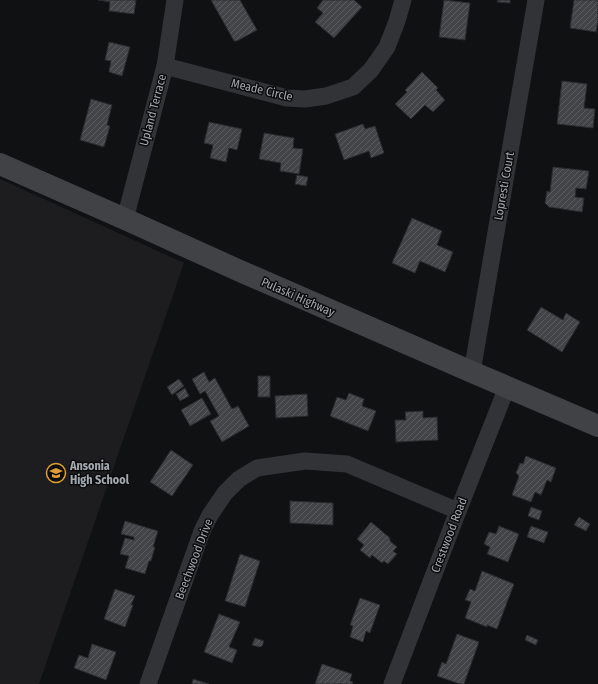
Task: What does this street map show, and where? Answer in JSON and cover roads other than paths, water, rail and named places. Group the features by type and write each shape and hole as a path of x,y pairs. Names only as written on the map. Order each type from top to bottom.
{"main road":[{"name":"Pulaski Highway","path":"0,164 240,271 598,426"}],"street":[{"name":"Upland Terrace","path":"125,219 165,66 174,0"},
{"name":"Meade Circle","path":"165,66 287,98 306,99 326,96 353,87 371,70 388,47 398,21 403,0"},
{"name":"Lopresti Court","path":"472,372 536,0"},
{"name":"Crestwood Road","path":"392,684 458,510 507,387"},
{"name":"Beechwood Drive","path":"148,684 202,531 210,515 225,493 239,479 257,468 305,460 347,464 458,510"}],"place":[{"name":"Ansonia High School","path":"56,473"}]}
